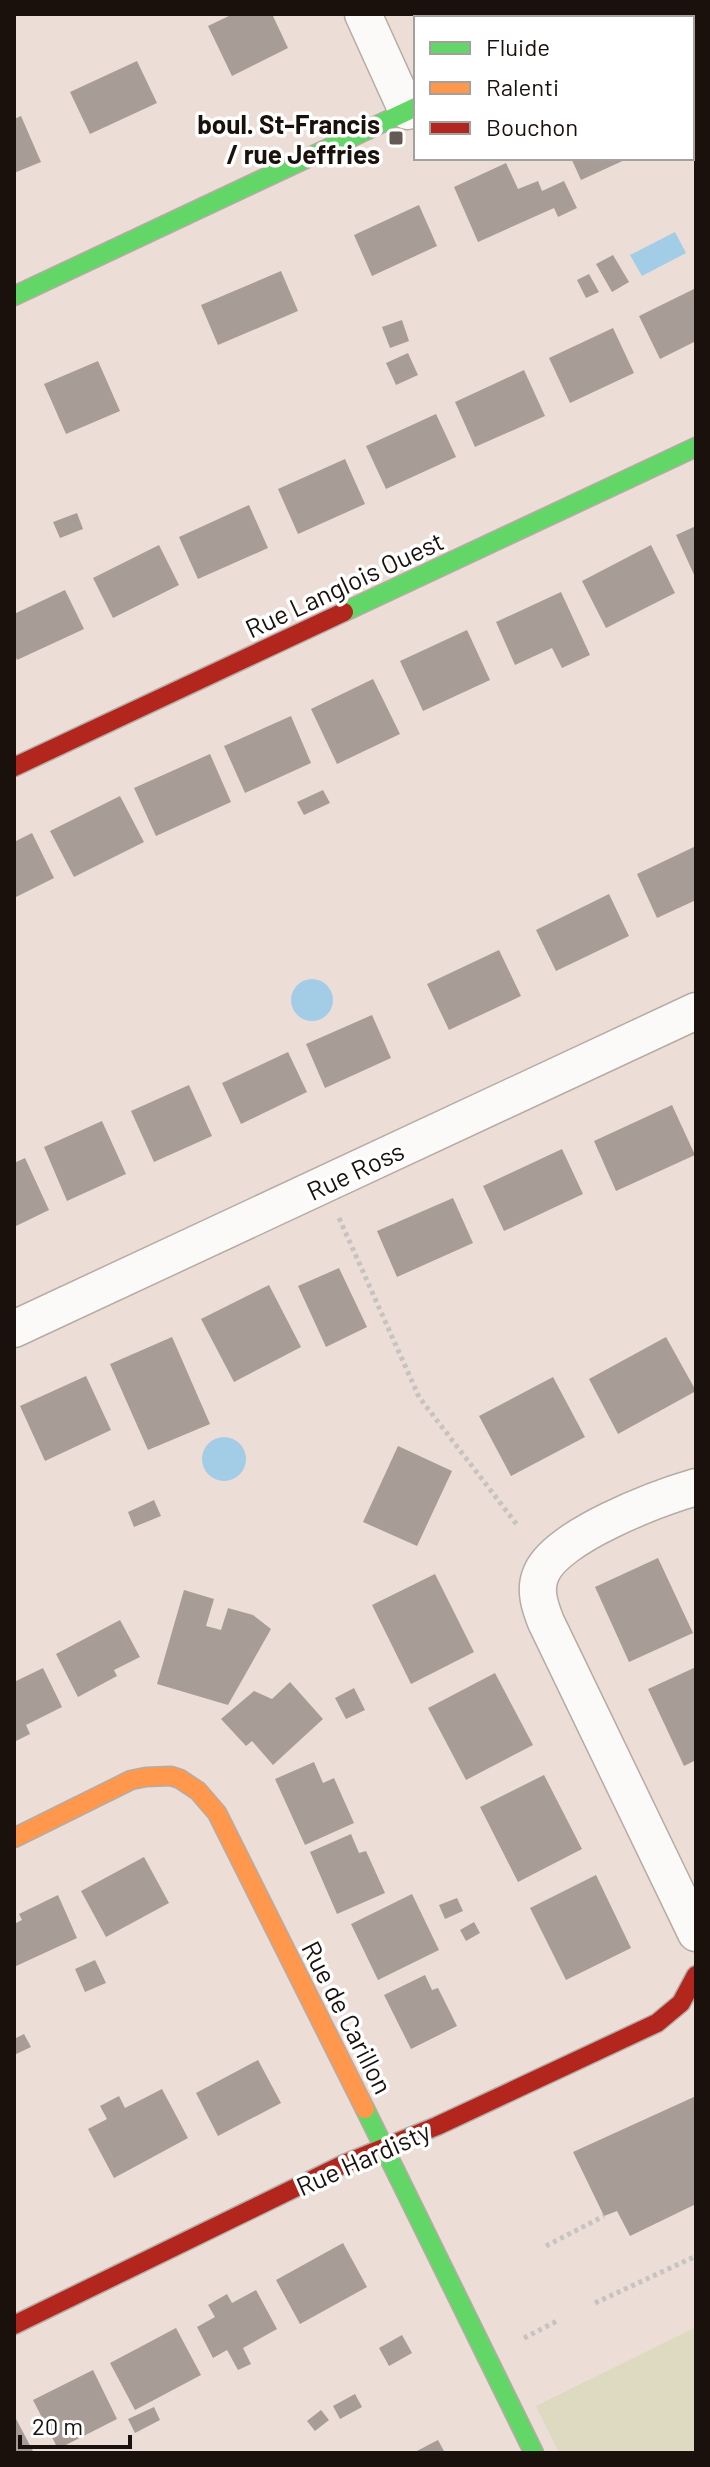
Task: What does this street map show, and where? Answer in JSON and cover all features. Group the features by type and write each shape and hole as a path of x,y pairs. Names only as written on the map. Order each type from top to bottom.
{"street":[{"path":"14,296 411,109 363,14"},
{"name":"Rue Langlois Ouest","path":"14,767 696,447"},
{"name":"Rue Ross","path":"14,1329 696,1011"},
{"path":"696,1487 653,1501 565,1546 541,1573 537,1589 546,1622 696,1933"},
{"name":"Rue de Carillon","path":"14,1838 131,1780 151,1775 172,1775 189,1783 217,1813 534,2453"},
{"name":"Rue Hardisty","path":"14,2325 344,2164 437,2126 657,2023 686,2000 696,1975"}],"path":[{"path":"338,1216 419,1397 518,1526"},
{"path":"546,2246 604,2216"},
{"path":"595,2303 696,2256"},
{"path":"524,2338 559,2320"}],"shaded area":[{"path":"696,2327 696,2453 559,2453 536,2406"}],"water":[{"path":"675,232 686,253 642,276 630,255"},
{"path":"312,979 327,985 333,1000 327,1015 312,1021 297,1015 291,1000 297,985"},
{"path":"224,1437 239,1444 246,1459 239,1474 224,1481 209,1474 202,1459 209,1444"}],"building":[{"path":"233,14 272,14 288,48 232,76 208,26"},
{"path":"137,61 157,103 90,134 70,92"},
{"path":"696,80 694,122 694,81"},
{"path":"21,116 41,162 14,173 14,119"},
{"path":"572,160 625,160 581,180"},
{"path":"506,163 518,189 538,181 542,191 564,181 577,208 558,217 554,208 478,242 454,187"},
{"path":"419,205 437,246 372,276 354,235"},
{"path":"613,255 629,282 612,292 596,264"},
{"path":"281,271 298,311 218,345 201,305"},
{"path":"589,274 599,292 586,298 577,280"},
{"path":"696,288 696,341 660,359 639,316"},
{"path":"402,320 409,341 390,348 382,327"},
{"path":"613,328 634,373 570,403 549,358"},
{"path":"408,353 418,375 396,385 386,363"},
{"path":"98,361 120,411 66,434 44,384"},
{"path":"524,370 545,416 475,447 455,402"},
{"path":"436,414 456,457 386,489 366,446"},
{"path":"345,459 365,504 298,534 278,489"},
{"path":"249,505 268,548 198,579 179,537"},
{"path":"77,513 83,529 60,538 53,522"},
{"path":"696,526 696,579 676,535"},
{"path":"159,545 179,585 113,618 93,578"},
{"path":"651,545 675,593 606,628 582,581"},
{"path":"65,590 84,629 17,660 14,653 14,614"},
{"path":"561,592 590,655 562,668 552,648 515,665 496,622"},
{"path":"467,630 490,680 423,711 400,661"},
{"path":"373,679 400,734 337,764 311,709"},
{"path":"291,716 311,763 245,793 224,746"},
{"path":"210,754 231,802 156,836 134,788"},
{"path":"323,790 330,803 304,815 297,802"},
{"path":"120,796 144,842 74,877 50,831"},
{"path":"32,833 54,878 14,898 14,842"},
{"path":"696,846 696,900 657,918 637,874"},
{"path":"609,894 629,936 556,971 536,930"},
{"path":"499,950 521,996 449,1030 427,984"},
{"path":"372,1015 391,1058 325,1088 306,1044"},
{"path":"288,1052 307,1092 241,1124 222,1083"},
{"path":"189,1085 212,1136 154,1162 131,1111"},
{"path":"672,1105 695,1155 616,1191 594,1141"},
{"path":"102,1121 126,1174 67,1201 44,1147"},
{"path":"562,1149 583,1194 504,1231 483,1186"},
{"path":"25,1158 49,1210 14,1227 14,1163"},
{"path":"453,1198 473,1243 397,1277 377,1231"},
{"path":"339,1268 367,1327 326,1347 298,1286"},
{"path":"269,1285 301,1347 234,1382 201,1319"},
{"path":"172,1337 210,1424 148,1450 110,1364"},
{"path":"666,1337 696,1391 618,1434 589,1379"},
{"path":"86,1376 111,1430 45,1461 20,1406"},
{"path":"553,1377 585,1437 511,1476 479,1416"},
{"path":"398,1446 452,1471 417,1546 363,1522"},
{"path":"154,1500 161,1516 134,1527 128,1512"},
{"path":"658,1558 693,1633 629,1662 595,1587"},
{"path":"435,1574 474,1652 411,1684 372,1605"},
{"path":"184,1590 214,1599 206,1626 221,1630 228,1608 253,1615 271,1629 228,1705 157,1684"},
{"path":"120,1620 140,1657 114,1670 117,1676 78,1697 56,1654"},
{"path":"696,1667 696,1760 684,1766 648,1689"},
{"path":"43,1668 62,1707 26,1725 30,1734 14,1742 14,1682"},
{"path":"495,1673 533,1745 466,1780 428,1708"},
{"path":"290,1682 323,1719 273,1765 252,1741 246,1746 221,1719 254,1691 272,1699"},
{"path":"354,1688 365,1710 346,1719 335,1698"},
{"path":"314,1762 323,1783 334,1778 354,1823 305,1845 275,1779"},
{"path":"544,1775 582,1849 518,1882 480,1807"},
{"path":"351,1834 359,1853 366,1851 385,1893 337,1914 310,1852"},
{"path":"144,1857 169,1903 106,1937 81,1891"},
{"path":"596,1875 631,1948 566,1980 530,1908"},
{"path":"412,1894 439,1950 378,1980 351,1924"},
{"path":"58,1895 77,1938 14,1967 14,1924 22,1920 19,1914"},
{"path":"457,1898 463,1911 445,1919 439,1905"},
{"path":"474,1922 480,1933 466,1941 460,1930"},
{"path":"95,1960 106,1983 85,1992 75,1969"},
{"path":"425,1975 432,1990 438,1988 457,2026 411,2049 384,1995"},
{"path":"24,2034 31,2047 14,2055 14,2039"},
{"path":"258,2060 281,2103 218,2136 196,2093"},
{"path":"162,2089 188,2138 114,2178 88,2129 107,2119 100,2106 119,2096 125,2108"},
{"path":"696,2096 696,2204 630,2236 617,2211 604,2216 573,2152"},
{"path":"343,2243 367,2287 300,2324 276,2280"},
{"path":"256,2290 277,2329 243,2348 251,2364 238,2370 227,2350 213,2358 197,2327 215,2317 208,2305 227,2294 232,2303"},
{"path":"176,2328 201,2375 135,2410 110,2363"},
{"path":"402,2335 412,2353 389,2366 379,2348"},
{"path":"93,2370 117,2419 58,2449 33,2400"},
{"path":"355,2394 362,2407 340,2419 333,2406"},
{"path":"154,2407 160,2420 135,2433 128,2419"},
{"path":"321,2410 329,2420 315,2431 307,2421"},
{"path":"14,2415 34,2453 14,2453"},
{"path":"438,2440 445,2453 413,2453"}],"traffic: fast":[{"path":"613,16 617,14"},
{"path":"14,296 414,108"},
{"path":"344,612 696,447"},
{"path":"365,2109 534,2453"}],"traffic: slow":[{"path":"14,1838 131,1780 171,1776 198,1791 217,1813 365,2109"}],"traffic: jam":[{"path":"14,767 344,612"},
{"path":"14,2325 344,2164 437,2126 657,2023 681,2003 696,1975"}],"place":[{"name":"boul. St-Francis / rue Jeffries","path":"396,138"}]}
